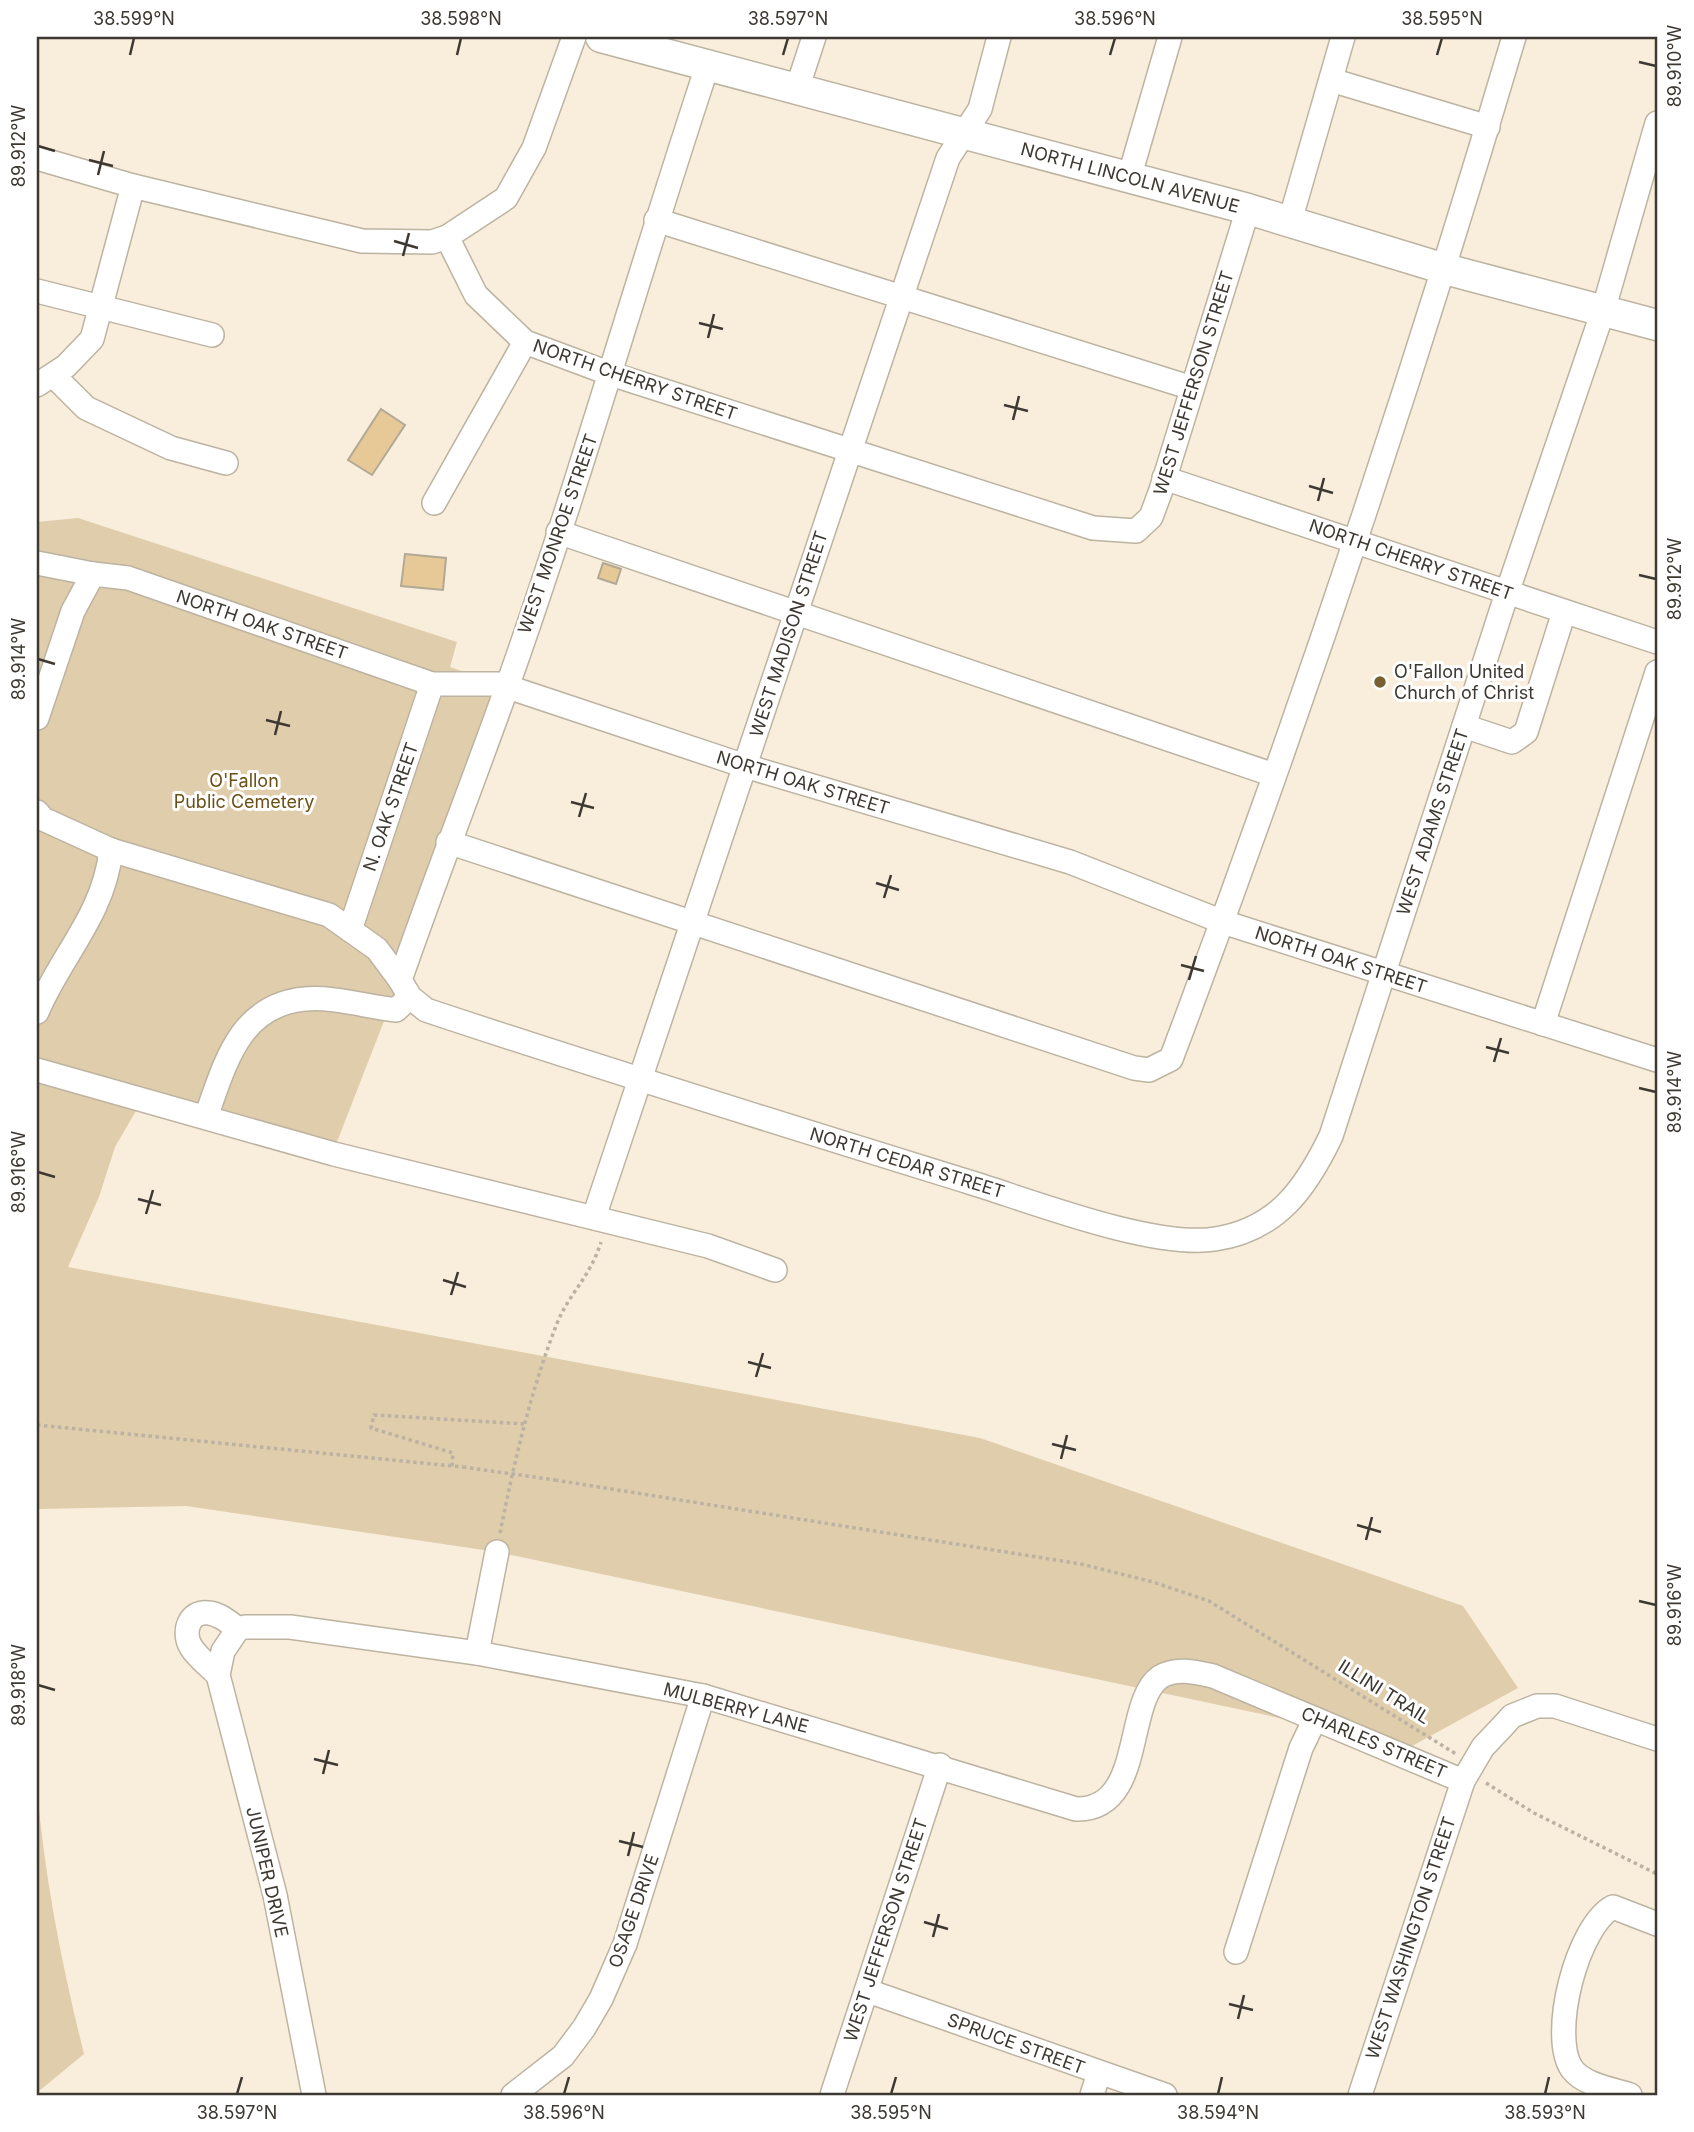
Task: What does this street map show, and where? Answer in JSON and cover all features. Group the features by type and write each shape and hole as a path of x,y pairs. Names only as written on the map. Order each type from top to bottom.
{"main road":[{"name":"NORTH LINCOLN AVENUE","path":"601,37 654,43 708,64 1290,220 1445,269 1657,325"}],"street":[{"path":"37,158 133,186 362,241 432,242 447,237 506,198 534,148 573,37"},
{"path":"797,89 814,37"},
{"name":"WEST MADISON STREET","path":"601,1219 690,922 745,766 948,158 980,109 999,37"},
{"path":"1129,178 1170,37"},
{"path":"1290,220 1343,37"},
{"path":"448,842 1134,1068 1149,1070 1171,1059 1223,922 1355,541 1445,269 1514,37"},
{"name":"WEST MONROE STREET","path":"405,988 448,842 611,374 656,220 708,64"},
{"path":"1331,80 1488,127"},
{"name":"WEST ADAMS STREET","path":"1345,1096 1507,593 1603,311 1657,123"},
{"path":"133,186 93,338 45,380 86,408 171,448 226,463"},
{"name":"WEST JEFFERSON STREET","path":"1115,531 1136,531 1152,517 1248,209"},
{"path":"656,220 1192,388"},
{"name":"NORTH CHERRY STREET","path":"447,237 476,295 525,342 611,374 850,451 1093,528 1115,531"},
{"path":"37,290 212,335"},
{"path":"434,503 525,342"},
{"name":"NORTH CHERRY STREET","path":"1164,478 1657,642"},
{"path":"558,532 1274,775"},
{"name":"NORTH OAK STREET","path":"37,563 128,578 432,684 503,686 745,766 1070,862 1223,922 1657,1060"},
{"path":"37,718 73,611 93,574"},
{"path":"1464,726 1512,743 1526,732 1564,612"},
{"path":"1543,1024 1657,672"},
{"name":"N. OAK STREET","path":"349,930 432,684"},
{"path":"37,812 43,819 111,850 329,915 377,949 405,988 396,1010 307,998 280,1003 256,1016 229,1053 206,1117"},
{"path":"37,1012 59,970 75,948 107,881 111,850"},
{"name":"NORTH CEDAR STREET","path":"405,988 426,1010 641,1082 1097,1221 1176,1239 1215,1239 1254,1227 1290,1203 1313,1175 1345,1096"},
{"path":"37,1070 334,1154 708,1246 775,1270"},
{"path":"477,1653 497,1552"},
{"name":"MULBERRY LANE","path":"218,1675 190,1647 187,1631 189,1621 200,1613 211,1613 238,1629 290,1627 477,1653 704,1696 940,1765 1076,1809 1092,1810 1106,1801 1117,1787 1148,1692"},
{"name":"JUNIPER DRIVE","path":"238,1629 223,1651 218,1675 275,1895 314,2095"},
{"name":"CHARLES STREET","path":"1148,1692 1160,1677 1177,1671 1213,1676 1315,1719 1466,1774 1483,1747 1513,1716 1537,1706 1555,1706 1657,1739"},
{"name":"OSAGE DRIVE","path":"513,2095 563,2056 601,1999 625,1944 704,1696"},
{"path":"1236,1952 1301,1748 1315,1719"},
{"name":"WEST JEFFERSON STREET","path":"832,2095 940,1765"},
{"name":"WEST WASHINGTON STREET","path":"1360,2095 1466,1774"},
{"path":"1630,2095 1581,2079 1571,2068 1563,2048 1565,2010 1577,1959 1602,1913 1612,1908 1657,1924"},
{"name":"SPRUCE STREET","path":"868,1991 1165,2095"},
{"path":"1092,2095 1099,2073"}],"path":[{"path":"497,1552 525,1424 556,1325 589,1274 601,1219"},
{"path":"452,1466 453,1453 371,1428 374,1415 525,1424"},
{"name":"ILLINI TRAIL","path":"37,1425 463,1467 555,1479 1081,1564 1153,1582 1209,1601 1457,1755 1466,1774 1534,1813 1657,1874"}],"green space":[{"name":"O'Fallon Public Cemetery","path":"78,518 457,642 450,667 499,684 400,980 335,1147 147,1092 115,1147 99,1197 68,1267 980,1438 1463,1606 1518,1688 1412,1746 497,1552 186,1506 37,1509 37,522"},
{"path":"37,1789 55,1923 84,2054 39,2091 39,2095 37,2095"}],"building":[{"path":"381,409 405,425 372,475 348,460"},
{"path":"405,554 446,558 443,590 401,586"},
{"path":"603,563 621,569 616,584 598,578"}],"place":[{"name":"O'Fallon United Church of Christ","path":"1380,682"}]}
